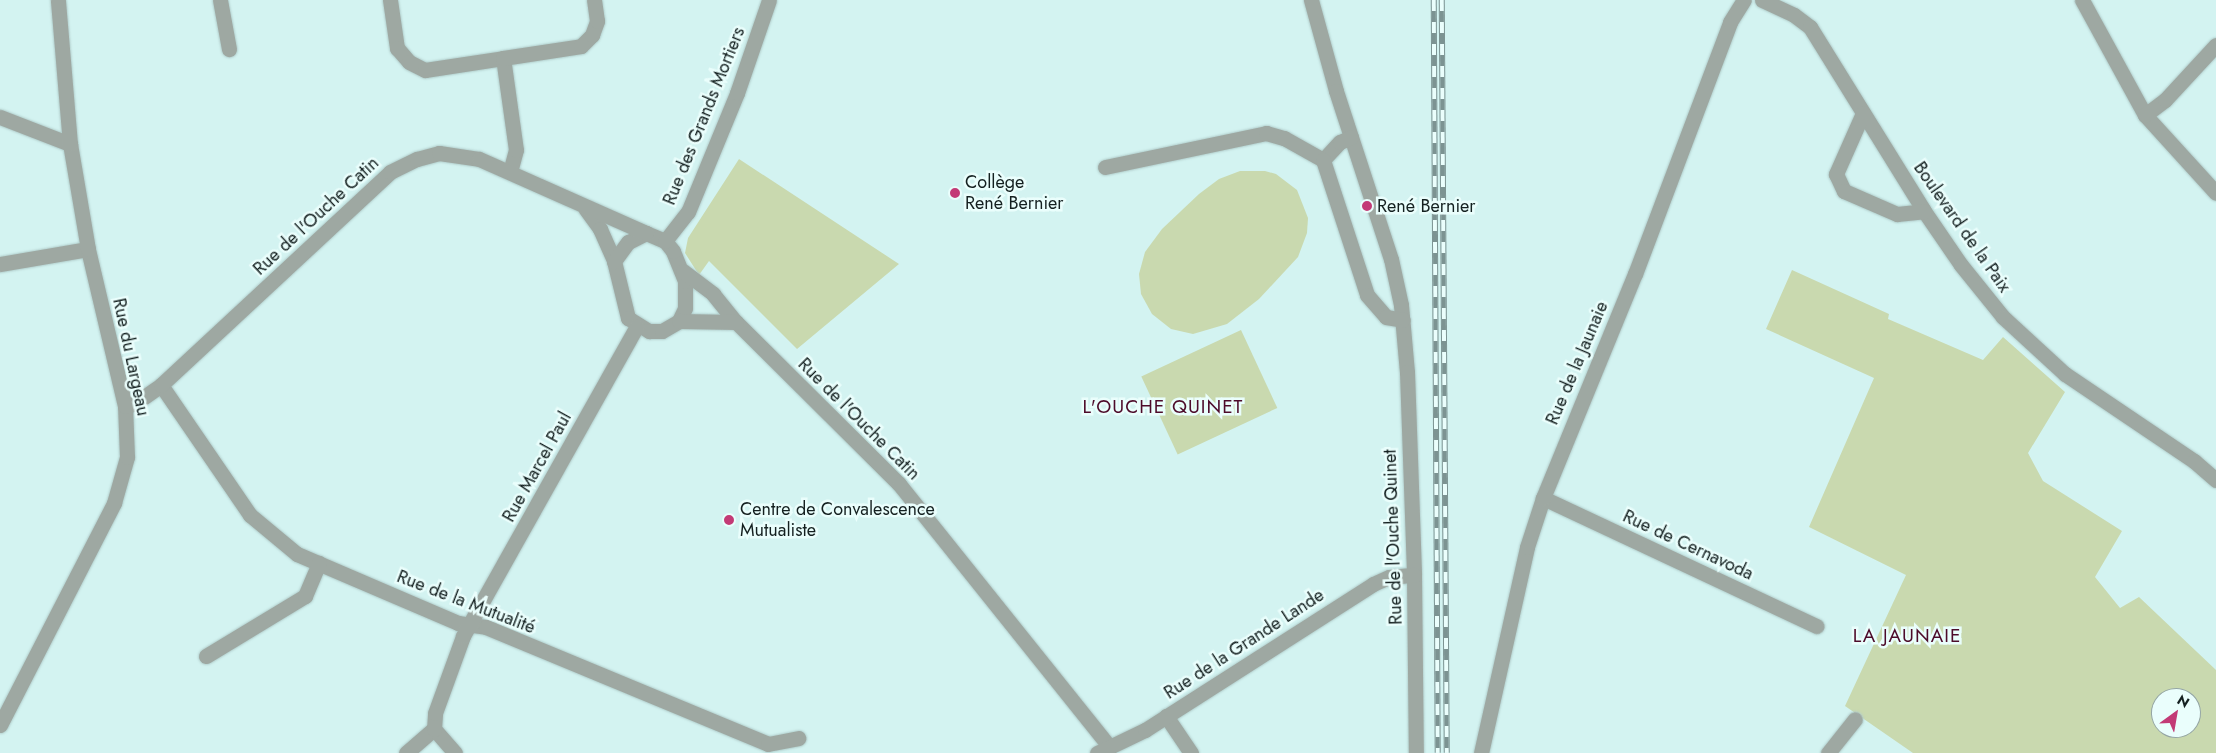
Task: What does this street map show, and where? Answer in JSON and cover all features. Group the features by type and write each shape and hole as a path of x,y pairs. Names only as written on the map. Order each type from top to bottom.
{"street":[{"name":"Rue du Largeau","path":"0,725 114,503 127,457 125,406 88,248 70,144 58,0"},
{"path":"220,0 229,49"},
{"path":"390,0 397,48 409,62 425,70 581,46 592,35 597,21 594,0"},
{"name":"Rue des Grands Mortiers","path":"665,241 688,212 737,93 769,0"},
{"name":"Rue de l'Ouche Quinet","path":"1311,0 1351,137 1391,260 1403,320 1414,576 1416,753"},
{"name":"Rue de la Jaunaie","path":"1481,753 1527,547 1543,498 1635,274 1730,22 1744,0"},
{"name":"Boulevard de la Paix","path":"1762,0 1794,15 1810,27 1924,211 1981,290 2033,346 2065,374 2194,461 2216,480"},
{"path":"2082,0 2146,115 2216,193"},
{"path":"2146,115 2165,100 2216,45"},
{"path":"503,58 516,150 510,172"},
{"path":"1862,113 1836,174 1844,191 1897,214 1924,211"},
{"path":"0,117 70,144"},
{"path":"1105,167 1266,133 1284,138 1323,160 1366,296 1386,318 1403,320"},
{"path":"1323,160 1340,142 1351,137"},
{"name":"Rue de l'Ouche Catin","path":"125,406 134,404 161,385 395,168 439,153 479,159 646,233"},
{"path":"584,206 600,229 614,260 628,318 638,326 662,331 679,321 736,322"},
{"path":"614,260 628,242 646,233 665,241 683,271 686,298 679,321"},
{"path":"0,264 88,248"},
{"name":"Rue de l'Ouche Catin","path":"683,271 713,294 736,322 900,484 1103,750"},
{"name":"Rue Marcel Paul","path":"434,729 435,713 469,625 638,326"},
{"name":"Rue de la Mutualité","path":"161,385 250,515 297,554 469,625 486,627 768,744 798,738"},
{"name":"Rue de Cernavoda","path":"1543,498 1816,626"},
{"path":"206,656 305,596 320,564"},
{"name":"Rue de la Grande Lande","path":"1103,750 1166,716 1373,584 1389,577 1414,576"},
{"path":"1166,716 1191,753"},
{"path":"1828,753 1854,719"},
{"path":"406,753 434,729 455,753"}],"green space":[{"path":"739,159 899,264 797,349 709,261 699,275 685,253 688,238"},
{"path":"1240,171 1265,171 1276,174 1297,190 1308,218 1307,233 1298,257 1259,299 1227,324 1193,334 1171,329 1152,314 1141,294 1139,274 1145,252 1162,229 1199,194 1219,179"},
{"path":"1792,270 1889,314 1888,319 1983,360 2003,337 2065,392 2028,453 2043,481 2122,531 2095,577 2120,608 2139,597 2216,670 2216,753 1913,753 1845,706 1906,575 1809,527 1874,378 1766,329"},
{"path":"1241,330 1277,408 1178,454 1141,376"}],"railway":[{"path":"1434,0 1438,753"},
{"path":"1442,0 1447,753"}],"place":[{"name":"Collège René Bernier","path":"955,193"},
{"name":"René Bernier","path":"1367,206"},
{"name":"Centre de Convalescence Mutualiste","path":"729,520"}],"district":[{"name":"L'OUCHE QUINET","path":"1163,407"},
{"name":"LA JAUNAIE","path":"1907,636"}]}
